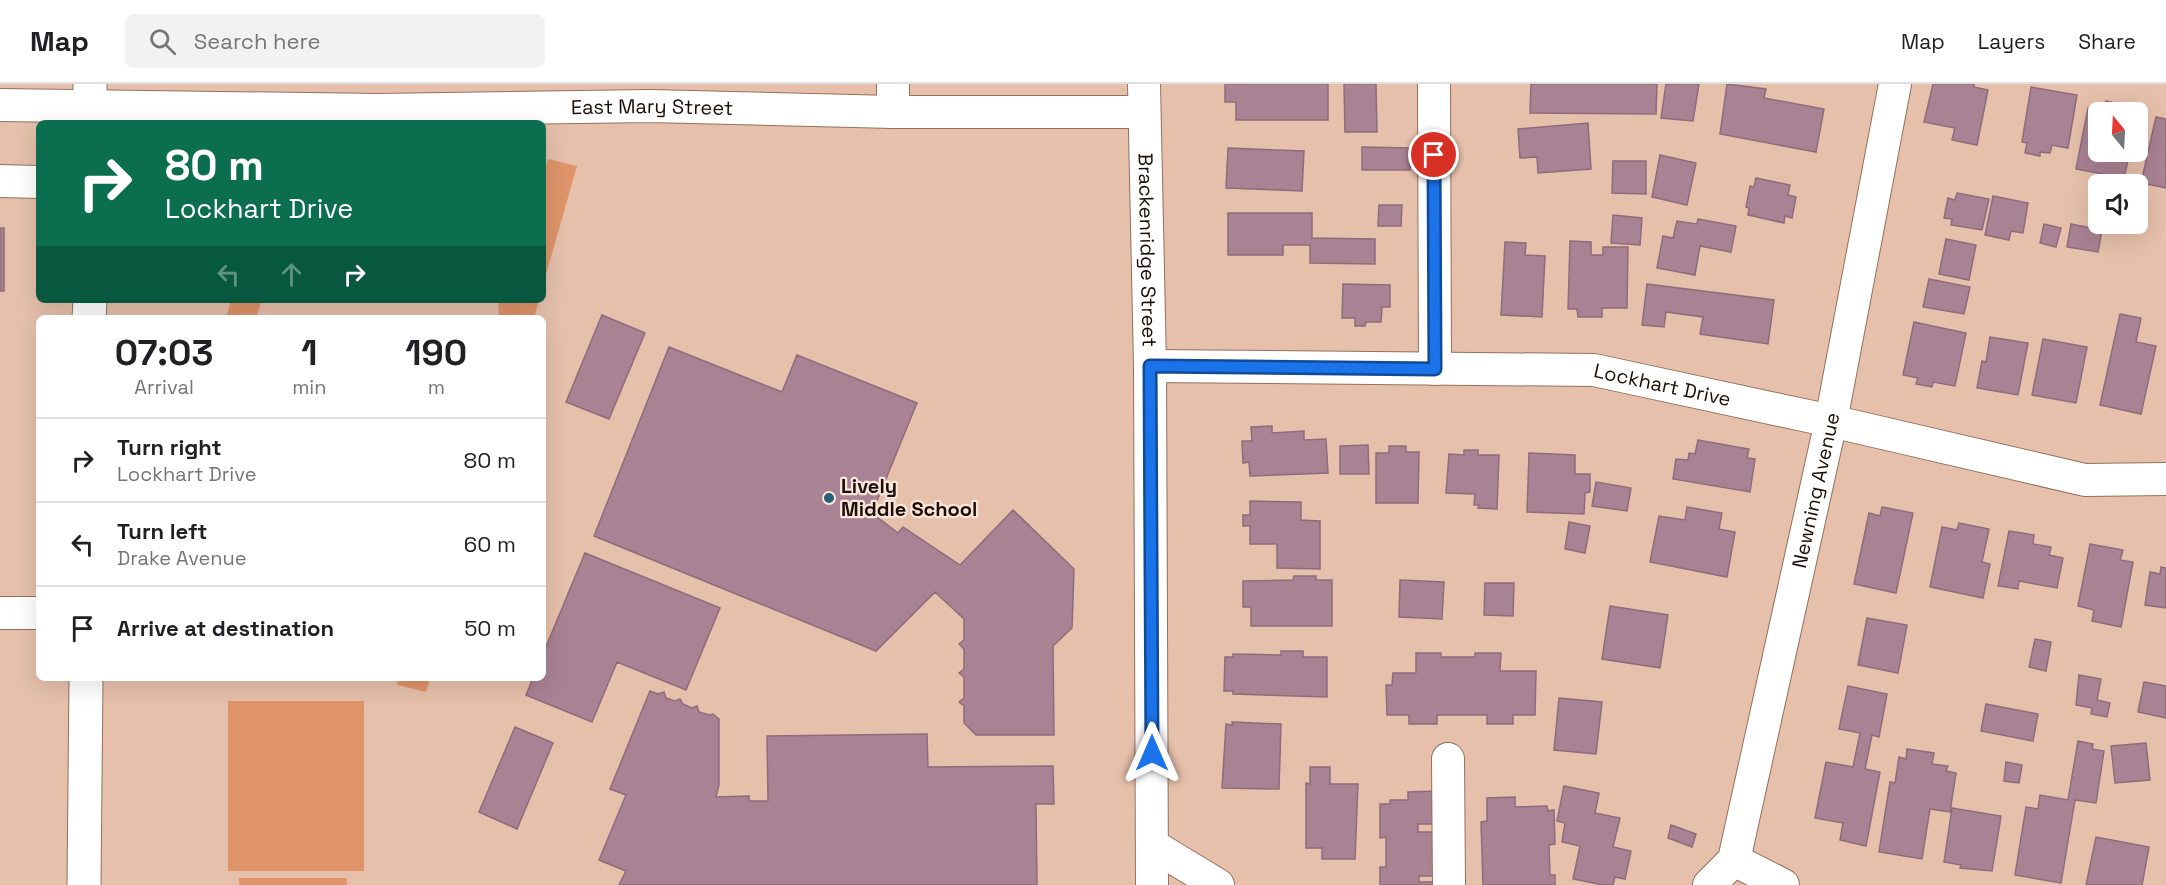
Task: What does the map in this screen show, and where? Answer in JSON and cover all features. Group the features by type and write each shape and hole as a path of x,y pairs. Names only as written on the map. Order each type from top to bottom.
{"main road":[{"path":"84,885 86,681"}],"street":[{"path":"1434,84 1435,369"},
{"name":"Newning Avenue","path":"1734,860 1831,421 1895,84"},
{"name":"East Mary Street","path":"0,105 312,97 650,95 1143,98"},
{"name":"Brackenridge Street","path":"1143,98 1150,366 1152,885"},
{"path":"0,181 36,183"},
{"name":"Lockhart Drive","path":"1150,366 1594,370 1831,421 2085,480 2166,479"},
{"path":"0,613 36,613"},
{"path":"1448,759 1449,885"},
{"path":"1152,845 1218,885"},
{"path":"1709,885 1734,860 1783,885"}],"shaded area":[{"path":"548,159 577,166 546,274 546,167"},
{"path":"230,303 261,303 257,315 227,315"},
{"path":"498,303 538,303 535,315 499,315"},
{"path":"398,681 429,681 426,692 397,685"},
{"path":"228,701 364,701 364,871 228,871"},
{"path":"239,878 347,878 347,885 239,885"}],"building":[{"path":"1225,84 1328,84 1328,120 1236,120 1236,102 1225,102"},
{"path":"1344,84 1376,84 1377,132 1345,132"},
{"path":"1531,84 1657,84 1656,114 1530,113"},
{"path":"1666,84 1699,84 1693,121 1661,118"},
{"path":"1727,84 1766,89 1764,98 1824,109 1816,152 1720,134"},
{"path":"1933,84 1974,84 1974,87 1988,90 1977,145 1952,140 1955,128 1924,122"},
{"path":"2031,87 2077,95 2068,148 2052,145 2050,153 2040,152 2040,156 2025,153 2027,143 2022,142"},
{"path":"2088,108 2088,162 2128,162 2125,174 2103,174 2076,169"},
{"path":"2156,117 2166,119 2166,188 2148,184 2148,174 2143,174 2146,162 2148,162"},
{"path":"1588,123 1591,169 1538,173 1537,157 1520,158 1518,129"},
{"path":"1362,147 1410,148 1410,170 1362,170"},
{"path":"1228,148 1304,151 1302,191 1226,188"},
{"path":"1660,155 1696,163 1687,205 1652,197"},
{"path":"1613,161 1646,161 1646,194 1612,193"},
{"path":"1756,178 1790,185 1788,195 1796,197 1792,218 1785,216 1784,223 1748,215 1749,208 1746,207 1750,186 1754,187"},
{"path":"1957,193 1989,199 1982,230 1951,225 1952,219 1944,218 1948,198 1955,200"},
{"path":"1993,196 2028,203 2023,233 2011,231 2009,240 1985,235"},
{"path":"1379,205 1402,205 1401,226 1378,226"},
{"path":"1228,213 1312,213 1312,238 1375,239 1375,264 1310,263 1310,245 1283,245 1283,255 1228,255"},
{"path":"1613,215 1642,218 1640,245 1611,243"},
{"path":"1698,219 1736,226 1731,252 1700,246 1695,275 1657,268 1663,236 1673,238 1677,221 1697,224"},
{"path":"2044,224 2061,228 2056,247 2040,243"},
{"path":"2071,224 2088,227 2088,234 2101,234 2098,252 2067,247"},
{"path":"0,228 4,228 4,291 0,291"},
{"path":"1946,239 1976,245 1969,280 1939,274"},
{"path":"1570,241 1591,242 1591,255 1603,255 1603,247 1628,247 1627,308 1602,308 1602,317 1578,317 1577,309 1568,309"},
{"path":"1505,242 1526,243 1525,255 1545,256 1542,317 1501,315"},
{"path":"1929,279 1970,287 1964,314 1923,307"},
{"path":"1343,284 1390,285 1390,307 1382,307 1381,322 1366,322 1365,326 1355,326 1355,318 1342,318"},
{"path":"1647,284 1774,300 1768,344 1700,334 1703,317 1666,312 1664,327 1642,325"},
{"path":"2120,314 2141,318 2136,342 2156,346 2141,414 2100,405"},
{"path":"602,315 645,333 609,419 566,402"},
{"path":"1914,322 1966,333 1955,386 1933,382 1932,387 1916,384 1918,378 1903,375"},
{"path":"1990,337 2028,343 2018,395 1977,388 1982,361 1986,362"},
{"path":"2043,339 2087,347 2076,403 2032,395"},
{"path":"669,347 782,392 797,355 917,403 872,513 898,533 903,527 960,565 1013,510 1074,569 1072,628 1053,646 1054,735 976,735 964,723 964,706 959,702 964,698 964,677 959,673 964,669 964,649 959,644 964,640 964,619 935,592 876,651 594,536"},
{"path":"1272,426 1272,433 1304,431 1304,440 1326,439 1328,473 1250,476 1249,462 1243,463 1242,441 1252,441 1251,427"},
{"path":"1698,440 1749,449 1747,458 1755,459 1750,492 1673,479 1676,459 1688,460 1689,453 1695,454"},
{"path":"1368,445 1369,474 1340,474 1340,446"},
{"path":"1389,446 1406,446 1406,452 1419,452 1418,503 1376,503 1376,453 1389,453"},
{"path":"1464,450 1478,450 1478,455 1499,455 1497,509 1478,508 1479,505 1474,505 1475,494 1446,493 1449,454 1464,455"},
{"path":"1529,453 1575,455 1575,474 1590,474 1590,492 1585,493 1584,514 1527,512"},
{"path":"1596,482 1631,488 1627,511 1592,506"},
{"path":"1250,501 1301,502 1301,520 1320,521 1320,569 1277,568 1277,544 1250,544 1250,526 1243,526 1243,515 1250,515"},
{"path":"1687,507 1722,513 1719,529 1735,532 1727,577 1650,562 1659,516 1685,520"},
{"path":"1882,507 1913,513 1896,593 1854,584 1869,513 1880,516"},
{"path":"1569,522 1590,526 1585,553 1565,549"},
{"path":"1959,523 1989,529 1982,562 1990,564 1983,598 1930,587 1942,527 1957,530"},
{"path":"2009,531 2034,535 2033,544 2051,547 2049,555 2063,558 2057,588 2019,581 2018,589 1998,586"},
{"path":"2090,544 2123,550 2120,560 2133,562 2121,627 2092,621 2094,610 2078,606"},
{"path":"585,553 720,608 686,690 617,662 592,722 526,695 532,681 546,681 546,647"},
{"path":"2161,567 2166,568 2166,608 2145,605 2150,572 2160,574"},
{"path":"1294,576 1316,576 1316,580 1332,580 1332,626 1251,626 1251,607 1243,607 1243,581 1293,580"},
{"path":"1400,580 1444,582 1442,619 1399,617"},
{"path":"1485,583 1514,583 1513,616 1484,615"},
{"path":"1610,606 1668,615 1660,668 1602,659"},
{"path":"1867,618 1907,625 1898,673 1858,665"},
{"path":"2035,639 2051,642 2046,671 2029,667"},
{"path":"1281,651 1303,651 1303,657 1327,657 1327,697 1233,694 1233,691 1224,691 1225,657 1233,657 1233,654 1281,655"},
{"path":"1416,653 1441,653 1441,657 1475,657 1475,653 1501,653 1500,671 1536,671 1535,715 1513,715 1513,724 1487,724 1487,715 1437,715 1437,724 1409,724 1409,715 1387,715 1386,685 1392,685 1393,673 1416,673"},
{"path":"2079,675 2101,679 2097,700 2110,703 2107,717 2091,714 2092,708 2076,705"},
{"path":"2144,682 2166,686 2166,718 2138,712"},
{"path":"1848,686 1887,694 1879,737 1872,735 1865,769 1880,772 1866,846 1840,840 1843,823 1815,818 1826,762 1853,767 1860,733 1839,729"},
{"path":"650,691 658,694 664,692 666,698 675,701 680,699 683,704 692,708 697,706 699,712 713,714 719,719 719,785 716,797 749,796 749,801 768,801 767,736 927,734 928,767 1053,766 1054,804 1036,804 1037,885 619,885 626,871 599,860 626,795 610,789"},
{"path":"1559,698 1602,702 1596,754 1554,750"},
{"path":"1986,704 2038,714 2033,741 1981,731"},
{"path":"1232,722 1281,724 1279,789 1222,788 1226,724 1233,725"},
{"path":"515,727 553,743 517,829 479,812"},
{"path":"2078,741 2093,744 2092,749 2104,751 2096,803 2075,800 2061,883 2015,875 2026,807 2038,809 2040,795 2068,800"},
{"path":"2146,743 2150,780 2115,783 2111,746"},
{"path":"1907,749 1934,753 1932,764 1948,766 1946,771 1956,773 1950,812 1930,809 1922,859 1879,852 1890,782 1895,783 1899,757 1906,759"},
{"path":"2006,762 2022,765 2019,783 2004,781"},
{"path":"1310,767 1330,767 1330,784 1358,784 1355,859 1322,859 1322,848 1306,848 1306,783 1310,784"},
{"path":"1564,786 1599,793 1595,813 1620,818 1613,847 1631,851 1625,879 1615,877 1613,885 1603,885 1573,879 1580,846 1562,842 1565,823 1557,821"},
{"path":"1436,791 1437,824 1418,824 1418,832 1437,832 1437,876 1419,876 1419,882 1439,882 1439,885 1380,885 1380,867 1386,867 1386,837 1380,838 1380,804 1390,804 1390,800 1408,800 1408,792"},
{"path":"1515,797 1515,807 1547,806 1548,811 1554,810 1555,844 1549,845 1550,875 1555,875 1555,885 1483,885 1481,822 1487,821 1487,798"},
{"path":"1952,808 2001,816 1992,871 1960,868 1961,865 1944,862"},
{"path":"1671,825 1696,834 1692,847 1668,838"},
{"path":"2096,837 2149,847 2142,885 2086,885"}],"place":[{"name":"Lively Middle School","path":"829,498"}],"route":[{"path":"1152,753 1150,366 1435,369 1434,155"}]}
